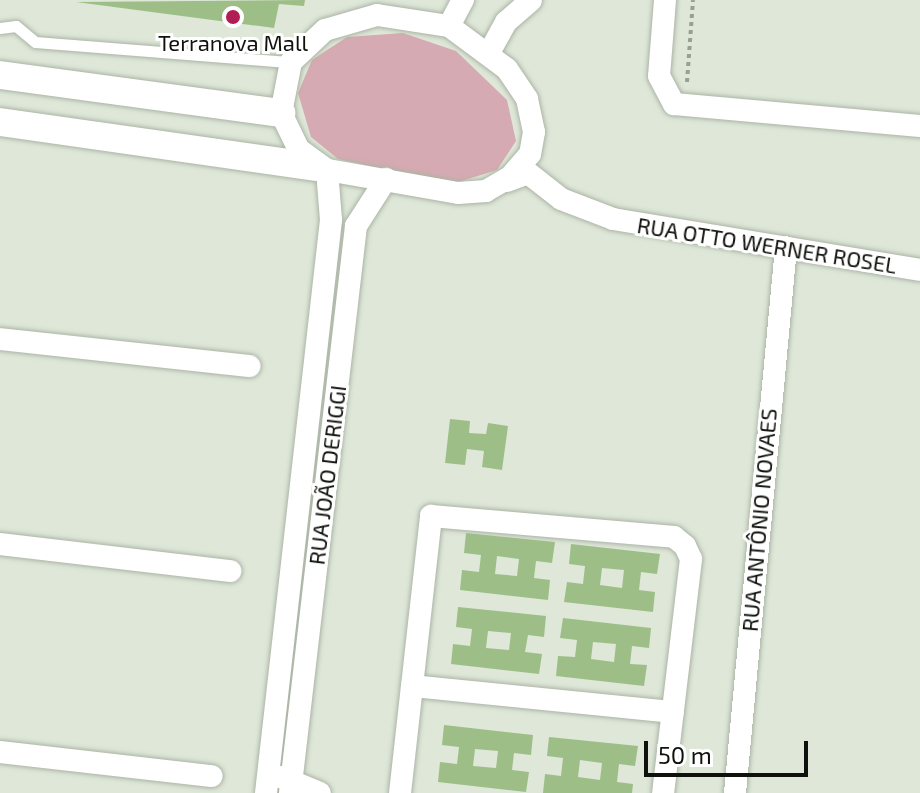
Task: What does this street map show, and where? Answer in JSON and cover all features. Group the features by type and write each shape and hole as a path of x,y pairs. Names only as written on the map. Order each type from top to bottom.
{"street":[{"path":"449,26 463,0"},
{"path":"490,51 506,22 531,0"},
{"path":"665,0 660,87 685,108 920,126"},
{"path":"0,122 386,179 458,193 498,184 530,154 531,109 490,51 449,26 402,15 355,10 325,30 291,62 281,113 321,169"},
{"path":"0,75 281,113"},
{"name":"RUA OTTO WERNER ROSEL","path":"530,154 557,186 613,219"},
{"name":"RUA JOÃO DERIGGI","path":"321,169 331,220 267,784 291,786 356,226 386,179"},
{"name":"RUA OTTO WERNER ROSEL","path":"498,184 528,173 561,199 613,219 920,270"},
{"name":"RUA ANTÔNIO NOVAES","path":"735,793 786,247"},
{"path":"0,339 250,366"},
{"path":"400,793 431,516 674,537 691,559 663,793"},
{"path":"0,544 230,571"},
{"path":"412,686 673,712"},
{"path":"0,752 212,776"},
{"path":"291,786 320,793"}],"lane":[{"path":"0,28 16,26 35,42 291,62"}],"path":[{"path":"685,108 693,0"}],"shaded area":[{"path":"403,33 456,51 507,100 516,141 497,170 452,184 338,159 311,137 298,93 312,60 347,37"}],"building":[{"name":"Terranova Mall","path":"305,0 304,6 279,4 274,28 76,2"},
{"path":"450,419 470,421 469,433 486,434 488,423 508,426 502,470 482,467 484,451 467,449 465,465 445,463"},
{"path":"466,533 555,542 552,563 536,561 534,578 550,580 548,600 460,590 462,570 479,572 481,555 464,553","holes":["497,556 519,559 517,576 495,574"]},
{"path":"571,544 660,554 657,574 641,572 639,590 655,592 653,612 564,602 567,582 583,584 585,566 569,564","holes":["602,568 624,570 622,588 600,585"]},
{"path":"458,607 546,616 544,637 528,635 525,652 542,654 539,674 451,664 453,644 470,646 472,629 456,627","holes":["488,631 511,633 509,650 486,648"]},
{"path":"563,618 651,628 649,648 632,646 630,664 647,665 644,686 556,676 558,656 575,657 577,640 560,638","holes":["593,642 616,644 614,662 591,659"]},
{"path":"444,725 533,735 531,755 514,753 512,770 529,772 526,792 438,782 440,762 457,764 459,747 442,745","holes":["475,749 498,751 496,768 473,766"]},
{"path":"549,737 638,746 635,766 619,764 617,782 633,784 632,793 543,793 545,774 561,776 563,758 547,756","holes":["580,760 602,763 600,780 578,777"]}],"place":[{"name":"Terranova Mall","path":"233,17"}]}
